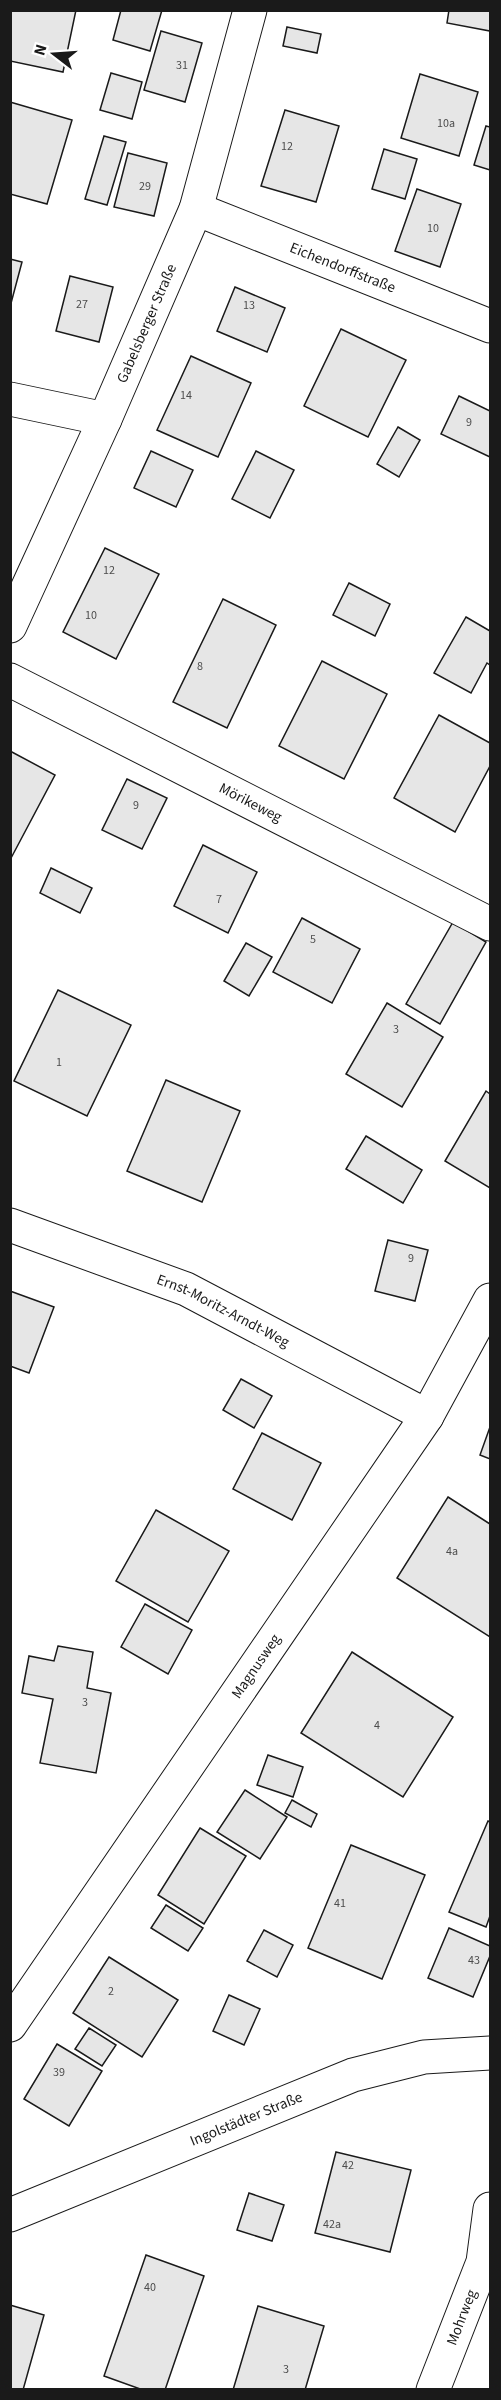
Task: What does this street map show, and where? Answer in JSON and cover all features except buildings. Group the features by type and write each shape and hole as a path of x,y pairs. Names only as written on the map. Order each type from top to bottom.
{"street":[{"name":"Gabelsberger Straße","path":"10,626 105,418 196,209 250,10"},
{"name":"Eichendorffstraße","path":"196,209 490,326"},
{"path":"10,399 105,418"},
{"name":"Mörikeweg","path":"10,680 490,924"},
{"name":"Ernst-Moritz-Arndt-Weg","path":"10,1225 186,1289 427,1416"},
{"name":"Magnusweg","path":"10,2025 427,1416 490,1300"},
{"name":"Ingolstädter Straße","path":"10,2215 353,2075 424,2057 490,2053"},
{"name":"Mohrweg","path":"433,2390 483,2262 490,2209"}]}
